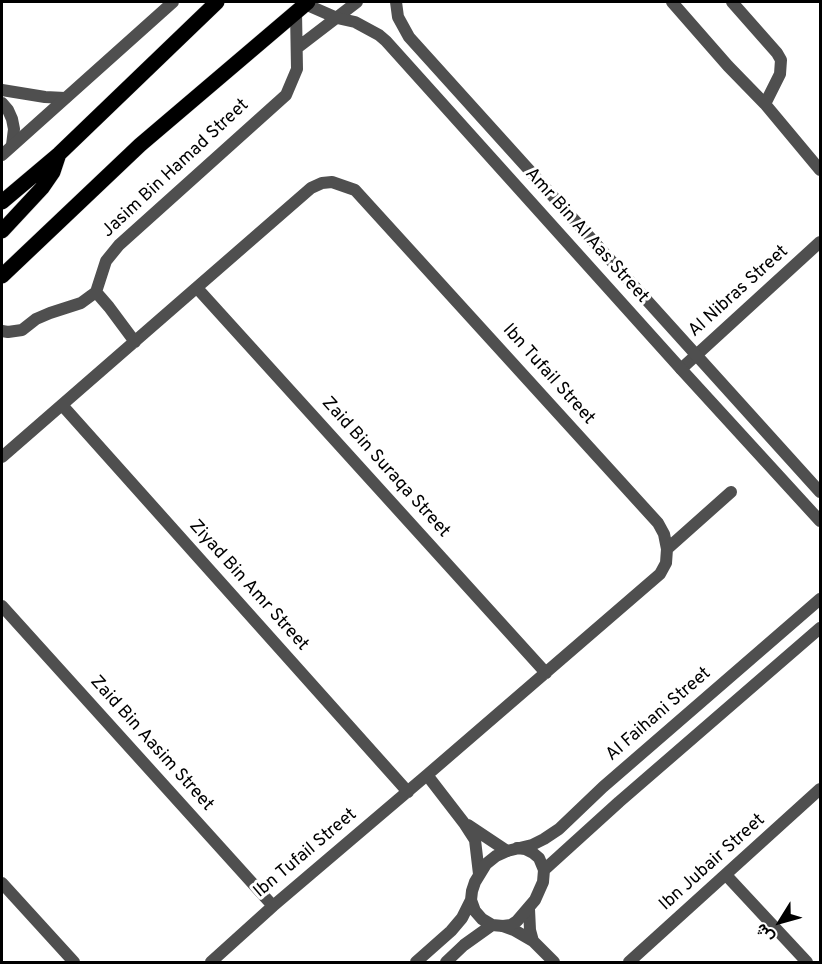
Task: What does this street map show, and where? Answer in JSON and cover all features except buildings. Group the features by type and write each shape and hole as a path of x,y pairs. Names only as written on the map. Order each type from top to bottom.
{"main road":[{"path":"2,202 59,154 217,2"},
{"name":"Jasim Bin Hamad Street","path":"2,276 140,145 303,6"},
{"path":"2,231 42,188 53,172 59,154"}],"street":[{"path":"2,155 173,2"},
{"path":"297,48 357,2"},
{"name":"Amr Bin Al Aas Street","path":"396,2 398,17 409,37 820,492"},
{"path":"672,2 765,104 820,170"},
{"path":"732,2 781,60 780,74 765,104"},
{"name":"Amr Bin Al Aas Street","path":"303,6 355,22 379,35 820,521"},
{"name":"Jasim Bin Hamad Street","path":"96,292 106,261 119,245 286,95 297,69 297,48 303,6"},
{"path":"2,90 65,98"},
{"path":"445,107 460,94"},
{"path":"2,103 12,119 14,129 12,145"},
{"name":"Ibn Tufail Street","path":"2,457 311,188 332,182 355,190 658,523 664,534 667,549 666,563 660,574 273,906 211,963"},
{"name":"Al Nibras Street","path":"681,369 820,242"},
{"name":"Zaid Bin Suraqa Street","path":"197,288 546,673"},
{"path":"2,331 22,330 36,319 81,303 96,292 135,342"},
{"name":"Ziyad Bin Amr Street","path":"62,405 408,792"},
{"path":"667,549 731,492"},
{"name":"Al Faihani Street","path":"512,850 544,840 559,829 603,787 820,599"},
{"name":"Zaid Bin Aasim Street","path":"2,606 273,906"},
{"path":"544,870 820,628"},
{"path":"427,776 475,840 479,874"},
{"name":"Ibn Jubair Street","path":"628,963 820,789"},
{"path":"464,823 512,850"},
{"path":"416,963 462,918 471,900 479,874 486,864 496,856 512,850 525,849 539,858 544,870 543,882 529,909 511,925 497,926 464,945 446,963"},
{"path":"726,875 807,963"},
{"path":"2,882 74,963"},
{"path":"471,900 475,911 482,919 514,930 533,940 554,963"},
{"path":"529,909 533,940"}]}
